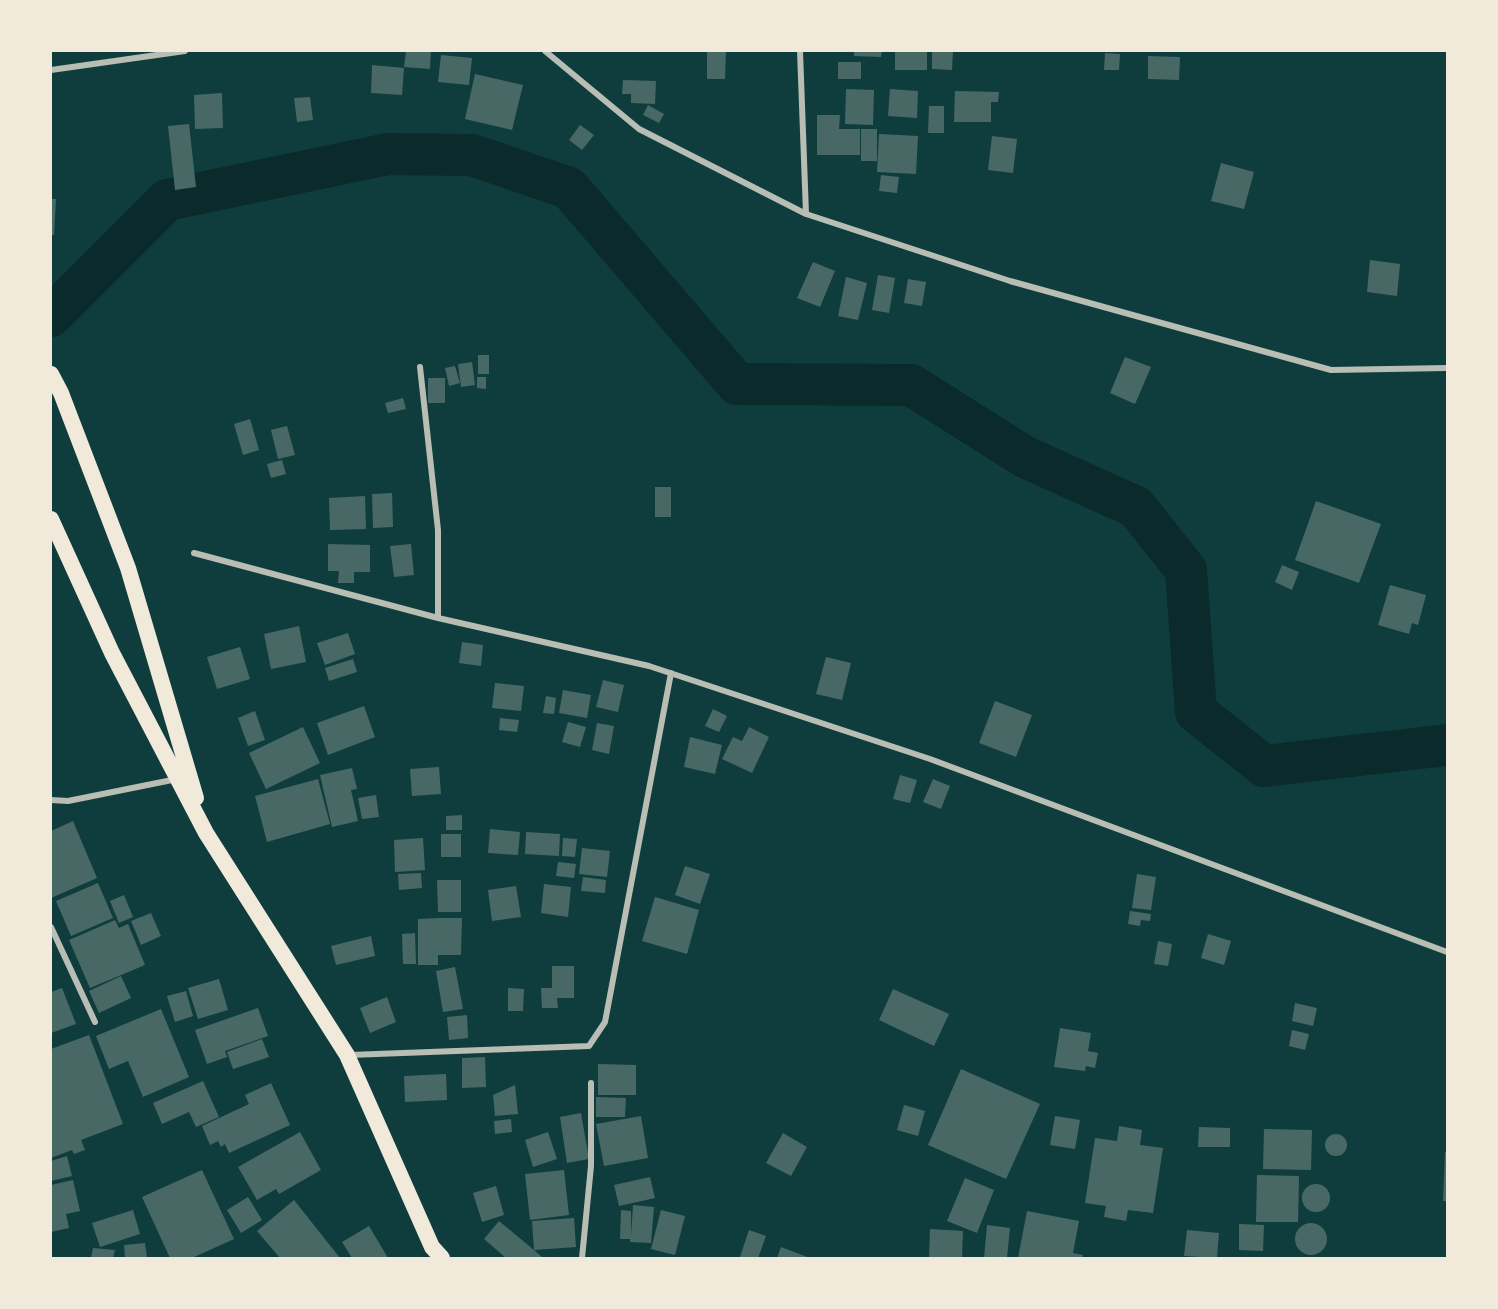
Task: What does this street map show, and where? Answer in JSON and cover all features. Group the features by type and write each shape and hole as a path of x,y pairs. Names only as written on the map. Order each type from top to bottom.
{"highway":[{"path":"51,374 62,393 128,568 206,833"},
{"path":"51,519 112,653 206,833 347,1055 434,1254"}],"street":[{"path":"51,70 185,51"},
{"path":"545,51 639,129 806,214 1010,281 1330,370 1447,368"},
{"path":"800,51 806,214"},
{"path":"420,367 438,530 438,618"},
{"path":"194,554 438,618 649,666 930,759 1447,952"},
{"path":"347,1055 589,1046 605,1022 671,673"},
{"path":"51,800 68,801 178,779"},
{"path":"51,927 95,1022"},
{"path":"582,1258 591,1166 591,1083"}],"building":[{"path":"406,51 431,51 430,69 404,67"},
{"path":"707,51 726,51 725,79 707,79"},
{"path":"854,51 882,51 881,57 854,56"},
{"path":"895,51 927,51 927,70 895,70"},
{"path":"932,51 953,51 952,70 932,69"},
{"path":"1105,53 1120,54 1119,70 1104,70"},
{"path":"441,55 472,58 469,85 438,82"},
{"path":"1148,56 1180,57 1179,80 1148,79"},
{"path":"838,62 861,62 861,79 838,79"},
{"path":"372,65 404,68 402,95 371,93"},
{"path":"475,74 523,85 512,130 465,119"},
{"path":"623,80 656,81 655,104 631,103 631,94 622,94"},
{"path":"846,89 874,90 873,125 845,124"},
{"path":"890,89 918,91 917,118 888,116"},
{"path":"955,91 999,92 998,102 991,102 991,122 954,122"},
{"path":"222,93 223,128 195,129 194,95"},
{"path":"310,97 313,120 297,122 294,98"},
{"path":"648,105 664,114 659,123 643,115"},
{"path":"929,106 944,106 944,133 928,133"},
{"path":"817,115 840,115 839,129 860,129 860,155 817,155"},
{"path":"189,124 196,187 175,190 168,126"},
{"path":"580,125 594,135 582,150 569,140"},
{"path":"861,129 877,129 877,161 861,161"},
{"path":"879,134 918,136 916,174 877,172"},
{"path":"992,136 1017,139 1013,173 988,170"},
{"path":"1221,163 1254,172 1244,209 1211,201"},
{"path":"881,175 899,177 897,193 879,191"},
{"path":"51,199 56,199 54,235 51,235"},
{"path":"1370,260 1400,264 1397,296 1367,292"},
{"path":"813,262 835,271 820,307 797,298"},
{"path":"878,275 895,278 889,313 872,310"},
{"path":"846,277 867,283 858,320 838,316"},
{"path":"908,279 926,282 922,306 904,303"},
{"path":"478,355 489,355 489,374 478,374"},
{"path":"1125,357 1151,367 1135,404 1110,393"},
{"path":"472,362 475,385 461,387 458,364"},
{"path":"455,366 460,383 449,386 445,368"},
{"path":"477,377 486,377 486,389 477,388"},
{"path":"428,378 445,378 445,403 428,403"},
{"path":"403,398 406,409 388,413 385,403"},
{"path":"250,419 259,450 243,455 234,424"},
{"path":"287,426 295,455 278,459 271,430"},
{"path":"282,460 286,474 271,478 267,464"},
{"path":"655,487 671,487 671,517 655,517"},
{"path":"392,493 393,527 373,528 372,494"},
{"path":"365,496 366,529 330,530 329,498"},
{"path":"1316,501 1381,524 1359,583 1295,560"},
{"path":"328,544 370,545 370,572 354,572 354,583 338,583 339,571 328,571"},
{"path":"411,544 414,575 394,577 390,546"},
{"path":"1282,565 1299,572 1292,590 1275,582"},
{"path":"1390,585 1426,595 1418,625 1412,623 1409,634 1378,625"},
{"path":"299,626 306,662 271,669 264,634"},
{"path":"348,633 355,654 325,665 317,643"},
{"path":"462,642 483,645 481,666 459,663"},
{"path":"240,647 250,679 217,689 207,657"},
{"path":"826,657 851,663 842,700 816,694"},
{"path":"353,659 357,672 329,681 325,668"},
{"path":"603,680 624,685 618,712 596,707"},
{"path":"495,683 524,686 521,711 492,708"},
{"path":"563,690 591,695 587,718 559,713"},
{"path":"546,696 556,698 554,714 543,713"},
{"path":"995,701 1032,715 1016,757 979,743"},
{"path":"364,706 375,737 328,755 317,723"},
{"path":"713,709 727,716 719,732 705,726"},
{"path":"255,711 265,740 248,746 238,718"},
{"path":"500,718 519,720 517,732 499,730"},
{"path":"568,722 586,727 580,747 562,742"},
{"path":"597,723 614,726 609,754 592,750"},
{"path":"303,727 320,763 266,789 249,753"},
{"path":"749,727 769,737 752,773 722,759 733,737 742,741"},
{"path":"690,737 722,745 715,774 684,767"},
{"path":"439,767 441,794 412,796 410,769"},
{"path":"352,768 357,789 351,790 358,821 332,827 320,775"},
{"path":"900,775 917,780 910,803 893,799"},
{"path":"318,779 330,824 267,842 255,796"},
{"path":"933,779 950,786 941,809 923,802"},
{"path":"376,795 379,817 362,819 358,798"},
{"path":"462,815 462,830 446,830 446,816"},
{"path":"73,821 97,878 51,898 51,831"},
{"path":"490,829 520,832 518,855 488,853"},
{"path":"526,832 560,834 559,856 525,854"},
{"path":"441,834 461,834 461,857 441,857"},
{"path":"423,838 425,870 395,872 394,840"},
{"path":"563,838 577,839 575,857 562,856"},
{"path":"582,848 610,851 607,877 579,874"},
{"path":"558,862 576,864 574,878 556,876"},
{"path":"685,866 710,874 700,904 675,895"},
{"path":"421,873 422,888 399,890 398,874"},
{"path":"1137,874 1156,877 1151,910 1132,908"},
{"path":"583,877 606,880 605,893 581,891"},
{"path":"437,880 461,880 461,912 438,912"},
{"path":"98,883 113,918 71,936 56,901"},
{"path":"544,884 571,887 568,917 541,913"},
{"path":"516,886 521,917 492,921 488,890"},
{"path":"124,895 133,917 119,923 110,901"},
{"path":"655,897 699,910 687,954 642,941"},
{"path":"1130,911 1151,914 1150,921 1141,920 1140,926 1128,924"},
{"path":"151,913 161,936 141,945 131,921"},
{"path":"462,918 461,955 438,955 438,965 418,965 418,919"},
{"path":"115,920 119,928 128,924 145,965 90,988 69,940"},
{"path":"415,933 416,964 403,964 402,934"},
{"path":"1208,934 1231,941 1224,965 1201,958"},
{"path":"371,936 375,956 336,965 331,946"},
{"path":"1158,941 1172,944 1168,966 1154,964"},
{"path":"552,966 574,966 574,998 557,998 558,1008 542,1008 541,988 552,988"},
{"path":"455,967 463,1009 443,1012 436,971"},
{"path":"121,976 131,998 99,1013 89,991"},
{"path":"219,979 228,1010 198,1019 188,988"},
{"path":"62,988 76,1024 51,1033 51,992"},
{"path":"508,988 524,989 523,1011 508,1011"},
{"path":"893,989 949,1014 934,1046 879,1020"},
{"path":"186,991 193,1016 175,1022 167,996"},
{"path":"387,997 396,1022 370,1033 360,1008"},
{"path":"1295,1003 1317,1008 1313,1026 1292,1021"},
{"path":"258,1008 268,1036 225,1051 227,1057 207,1064 195,1030"},
{"path":"161,1009 189,1077 143,1097 128,1061 109,1069 96,1036"},
{"path":"467,1015 468,1038 449,1040 447,1017"},
{"path":"1060,1028 1091,1033 1088,1051 1098,1053 1095,1068 1086,1066 1085,1071 1054,1067"},
{"path":"1292,1030 1309,1034 1305,1050 1289,1046"},
{"path":"89,1035 123,1124 81,1140 85,1150 74,1154 72,1150 51,1158 51,1049"},
{"path":"262,1039 269,1057 233,1069 227,1052"},
{"path":"485,1057 486,1087 462,1088 462,1058"},
{"path":"598,1064 636,1065 636,1095 598,1095"},
{"path":"961,1069 1040,1104 1006,1179 928,1145"},
{"path":"446,1074 447,1100 405,1102 404,1076"},
{"path":"203,1081 219,1117 196,1127 189,1112 162,1124 153,1103"},
{"path":"271,1083 290,1125 229,1153 225,1144 221,1147 218,1141 210,1145 202,1126 249,1104 245,1095"},
{"path":"515,1085 518,1114 495,1116 493,1095"},
{"path":"596,1097 626,1098 625,1117 596,1117"},
{"path":"904,1105 925,1111 918,1136 897,1130"},
{"path":"581,1113 589,1159 567,1163 560,1117"},
{"path":"641,1116 648,1158 604,1166 596,1124"},
{"path":"1055,1116 1080,1120 1075,1149 1050,1145"},
{"path":"511,1119 512,1132 495,1134 494,1121"},
{"path":"1119,1126 1142,1130 1140,1145 1163,1148 1153,1213 1128,1210 1126,1221 1104,1217 1106,1206 1085,1203 1095,1138 1117,1141"},
{"path":"1199,1127 1230,1128 1230,1147 1198,1147"},
{"path":"1264,1129 1312,1130 1311,1170 1263,1169"},
{"path":"300,1132 321,1170 279,1194 276,1189 257,1200 238,1167"},
{"path":"548,1132 557,1159 533,1167 525,1140"},
{"path":"783,1133 807,1147 791,1176 766,1163"},
{"path":"1336,1134 1344,1137 1347,1145 1344,1153 1336,1156 1328,1153 1325,1145 1328,1137"},
{"path":"1445,1152 1447,1152 1447,1201 1443,1201"},
{"path":"67,1156 72,1176 51,1181 51,1161"},
{"path":"202,1170 234,1239 192,1258 170,1258 142,1197"},
{"path":"564,1170 569,1215 530,1220 525,1174"},
{"path":"1257,1175 1299,1176 1298,1222 1256,1222"},
{"path":"650,1177 655,1198 619,1206 614,1185"},
{"path":"965,1178 994,1190 977,1233 947,1221"},
{"path":"73,1180 80,1211 66,1214 69,1228 51,1232 51,1185"},
{"path":"1316,1184 1326,1188 1330,1198 1326,1208 1316,1212 1306,1208 1302,1198 1306,1188"},
{"path":"496,1186 504,1215 482,1222 473,1193"},
{"path":"248,1197 262,1220 241,1233 227,1210"},
{"path":"294,1200 340,1258 280,1258 257,1231"},
{"path":"633,1205 654,1207 651,1243 620,1239 621,1210 631,1211 631,1236"},
{"path":"133,1210 140,1234 100,1247 92,1223"},
{"path":"661,1210 685,1216 675,1255 651,1249"},
{"path":"1027,1211 1079,1221 1073,1253 1083,1255 1082,1258 1018,1258"},
{"path":"574,1218 576,1247 534,1250 532,1221"},
{"path":"499,1221 543,1258 506,1258 484,1239"},
{"path":"1311,1223 1322,1228 1327,1239 1322,1250 1311,1255 1300,1250 1295,1239 1300,1228"},
{"path":"1239,1224 1264,1225 1263,1251 1239,1250"},
{"path":"987,1225 1010,1228 1007,1258 984,1258"},
{"path":"369,1226 388,1258 352,1258 342,1242"},
{"path":"930,1229 963,1231 962,1258 929,1258"},
{"path":"749,1230 766,1236 758,1258 740,1257"},
{"path":"1187,1230 1219,1233 1217,1258 1184,1256"},
{"path":"145,1243 147,1258 125,1258 124,1245"},
{"path":"781,1247 810,1258 777,1258"},
{"path":"93,1248 115,1250 113,1258 91,1258"}],"waterway":[{"path":"51,316 167,200 388,154 472,155 569,188 737,384 911,385 1025,457 1136,507 1186,570 1196,712 1264,766 1447,745"}]}
